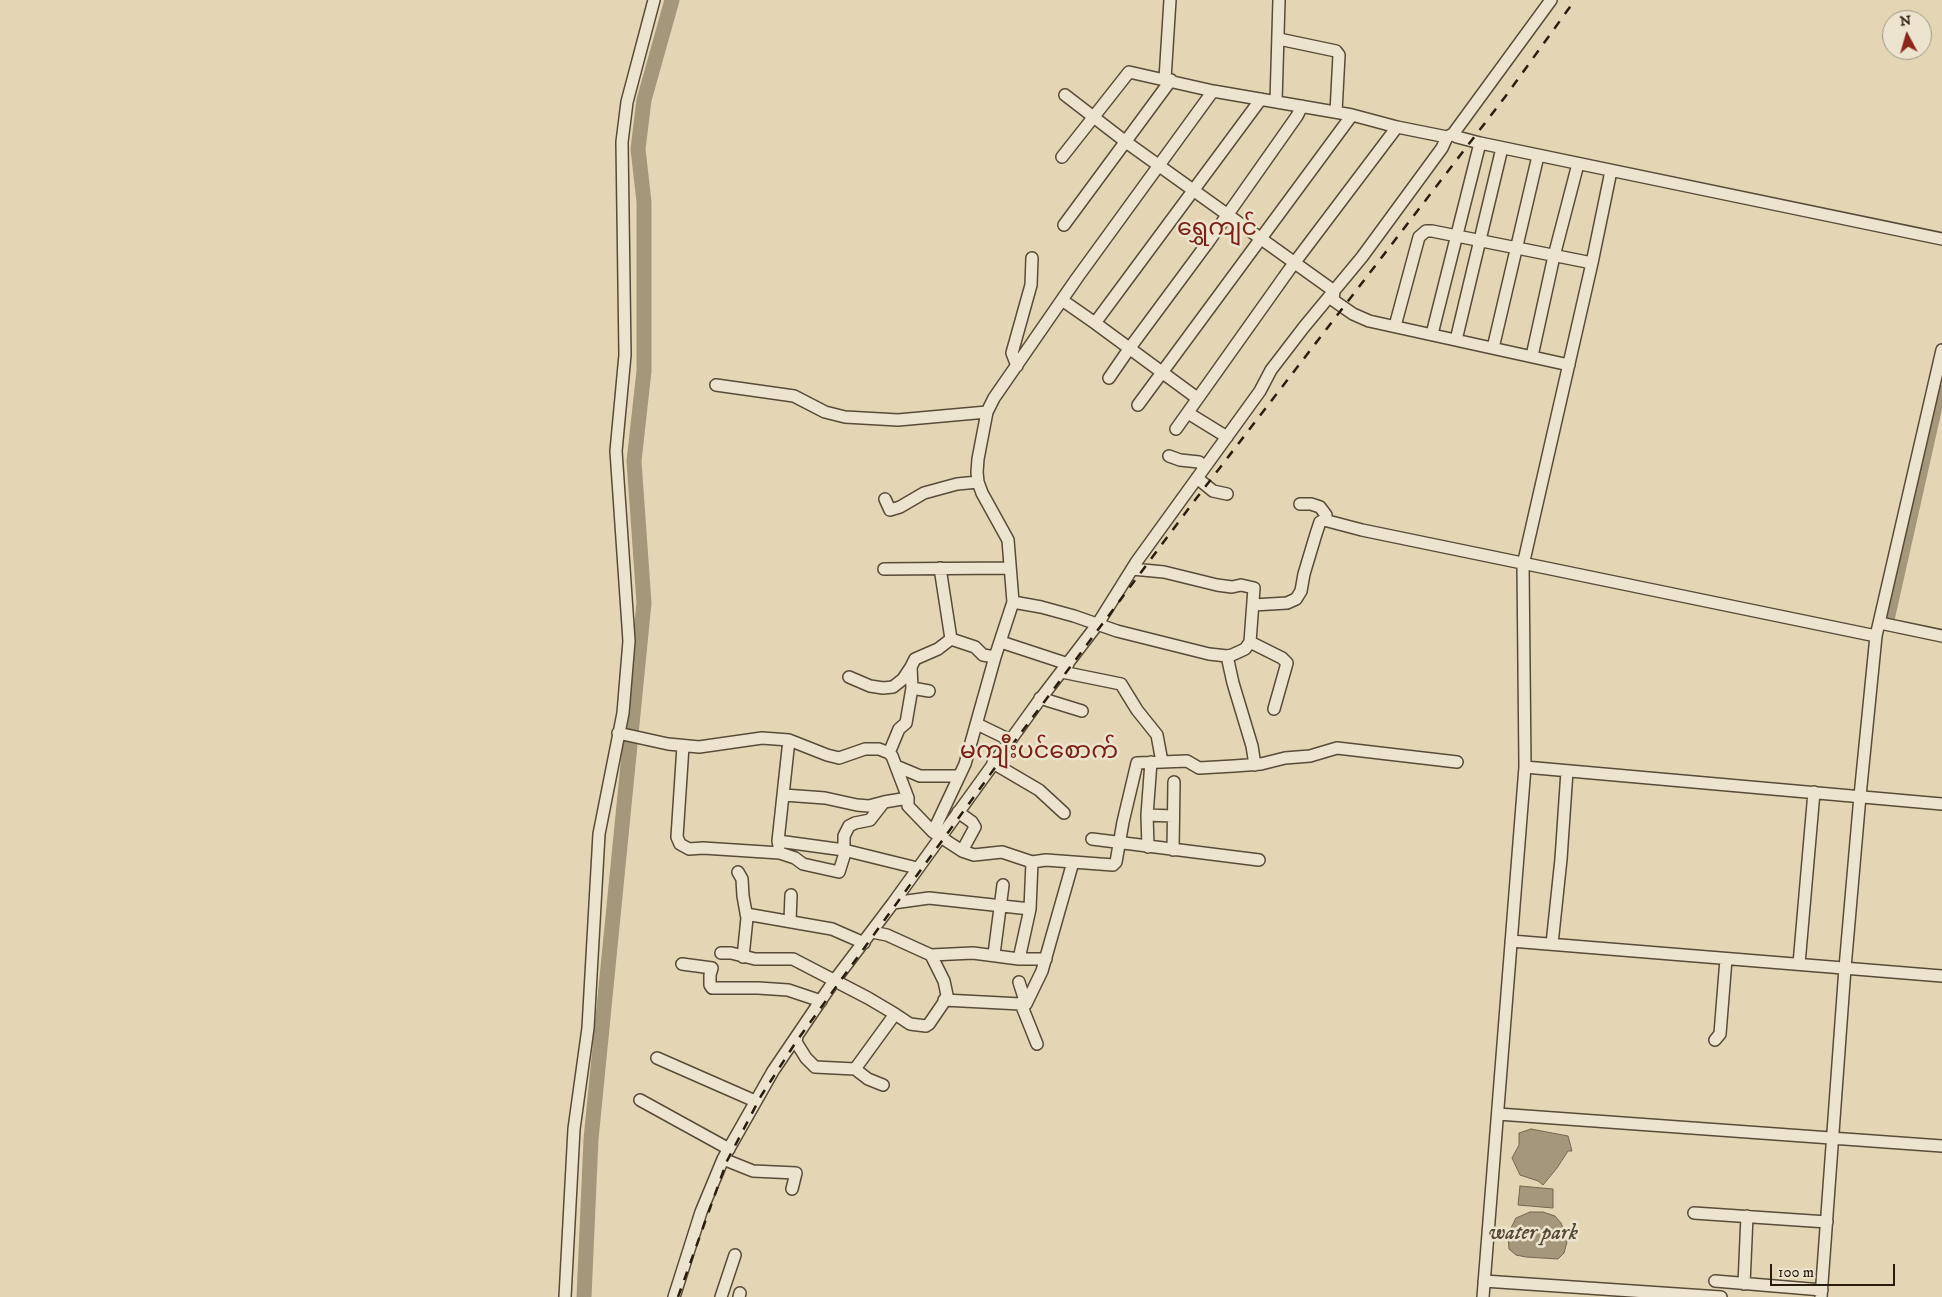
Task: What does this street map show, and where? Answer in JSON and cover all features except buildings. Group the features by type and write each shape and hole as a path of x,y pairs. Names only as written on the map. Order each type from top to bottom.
{"street":[{"path":"565,1297 574,1129 588,1028 599,834 622,734 629,641 616,450 626,355 622,142 627,102 654,0"},
{"path":"1064,225 1126,142 1168,79 1170,0"},
{"path":"1276,102 1280,0"},
{"path":"937,835 958,812 1040,698 1097,624 1132,569 1260,391 1271,370 1379,234 1551,0"},
{"path":"1279,39 1336,51 1339,55 1336,112"},
{"path":"1062,157 1129,72 1168,79 1213,91 1352,115 1397,127 1450,135 1538,156 1942,239"},
{"path":"674,1297 701,1212 726,1154 755,1101 797,1036 834,981 864,943 917,868 937,835 965,764 995,657 1013,602 1008,540 982,493 978,482 977,472 981,436 987,412 994,398 1062,300 1213,91"},
{"path":"1064,95 1126,142 1334,291"},
{"path":"1095,323 1261,99"},
{"path":"1109,378 1298,116 1302,106"},
{"path":"1138,405 1352,115"},
{"path":"1176,429 1295,263 1397,127"},
{"path":"1432,334 1480,143"},
{"path":"1456,340 1502,148"},
{"path":"1493,348 1538,156"},
{"path":"1532,356 1554,256 1578,164"},
{"path":"1483,1297 1525,767 1524,562 1611,171"},
{"path":"1395,326 1419,237 1423,232 1432,231 1592,263"},
{"path":"1017,366 1012,353 1031,285 1032,258"},
{"path":"1334,291 1333,300 1353,314 1369,321 1569,365"},
{"path":"1062,300 1197,398"},
{"path":"1715,1281 1822,1294 1860,796 1876,636 1942,350"},
{"path":"716,386 794,396 825,412 845,417 898,420 987,412"},
{"path":"1188,413 1226,437"},
{"path":"1169,456 1180,460 1199,462 1204,467"},
{"path":"1197,478 1213,491 1227,494"},
{"path":"885,499 890,510 900,507 924,493 957,484 978,482"},
{"path":"1254,605 1287,603 1296,599 1301,591 1316,534 1320,522 1324,520 1326,515 1320,508 1311,504 1300,504"},
{"path":"1324,520 1362,530 1876,636"},
{"path":"940,568 951,639"},
{"path":"884,569 1009,568"},
{"path":"1013,602 1049,609 1180,647 1227,656 1245,649 1250,642 1254,588 1241,585 1232,587 1217,585 1164,572 1132,569"},
{"path":"1880,623 1942,636"},
{"path":"951,639 975,647 983,655 995,657"},
{"path":"849,677 870,686 893,687 903,679 915,659 938,649 951,639"},
{"path":"1001,642 1065,668 1121,684 1137,710 1157,736 1156,762 1147,815 1148,847"},
{"path":"1250,642 1282,658 1287,663 1274,709"},
{"path":"1227,656 1252,746 1255,764"},
{"path":"888,753 899,729 906,723 912,688 911,667"},
{"path":"912,688 929,691"},
{"path":"1040,698 1082,711"},
{"path":"977,724 1010,740"},
{"path":"622,734 683,746 699,747 762,738 790,740 827,756 839,758 865,749 879,749 888,753 896,766 908,798 908,806 937,835 962,852 974,856 1002,852 1032,862 1046,860 1115,864 1136,764 1187,762 1199,768 1255,764 1285,758 1310,756 1337,748 1457,762"},
{"path":"780,853 778,841 790,740"},
{"path":"683,746 677,832 680,844 689,849 703,848 780,853 795,858 803,864 839,872 844,850 844,836 849,826 870,820 884,802"},
{"path":"993,763 1039,790 1064,813"},
{"path":"965,764 985,773"},
{"path":"896,766 920,776 959,776"},
{"path":"1525,767 1942,804"},
{"path":"1552,944 1561,859 1567,771"},
{"path":"1173,850 1174,782"},
{"path":"1799,964 1814,792"},
{"path":"784,795 825,798 869,806 908,798"},
{"path":"958,812 972,822 975,827 962,852"},
{"path":"1147,815 1173,816"},
{"path":"1092,839 1260,860"},
{"path":"778,841 844,850 917,868"},
{"path":"1019,959 1030,909 1032,862"},
{"path":"1024,1004 1046,959 1073,862"},
{"path":"738,872 742,879 746,914 744,958"},
{"path":"994,954 1003,885"},
{"path":"790,921 791,895"},
{"path":"893,903 929,898 1030,909"},
{"path":"746,914 832,929 864,943"},
{"path":"872,932 886,935 931,956 973,953 994,954 1019,959 1046,959"},
{"path":"1511,941 1726,959 1891,970 1942,976"},
{"path":"721,953 731,953 744,958 793,959 868,998 910,1024 926,1026 946,995 944,981 931,956"},
{"path":"1715,1040 1720,1034 1726,959"},
{"path":"682,964 712,968 710,985 712,988 788,990 821,1001"},
{"path":"1019,982 1037,1044"},
{"path":"944,1000 1024,1004"},
{"path":"855,1069 895,1014"},
{"path":"797,1036 796,1042 806,1058 815,1067 855,1069 883,1085"},
{"path":"657,1058 755,1101"},
{"path":"640,1100 753,1171 796,1173 792,1188"},
{"path":"1498,1114 1942,1146"},
{"path":"1694,1213 1827,1222"},
{"path":"1744,1284 1747,1216"},
{"path":"721,1297 735,1255"},
{"path":"1484,1281 1721,1297"}],"water":[{"path":"1531,1129 1568,1136 1572,1151 1568,1151 1543,1185 1538,1181 1520,1175 1512,1158 1519,1145 1519,1133"},
{"path":"1520,1186 1553,1189 1553,1208 1518,1205"},
{"name":"water park","path":"1530,1212 1543,1212 1555,1216 1561,1223 1567,1242 1564,1253 1558,1259 1516,1255 1509,1249 1508,1234 1516,1218"}],"waterway":[{"path":"584,1297 591,1139 644,603 634,461 644,371 644,202 638,149 644,100 672,0"},
{"path":"1890,620 1942,389"}],"railway":[{"path":"678,1297 727,1161 761,1096 796,1042 997,765 1192,504 1505,97 1575,0"}],"district":[{"name":"ရွှေကျင်","path":"1217,230"},
{"name":"မကျီးပင်စောက်","path":"1039,753"}]}
